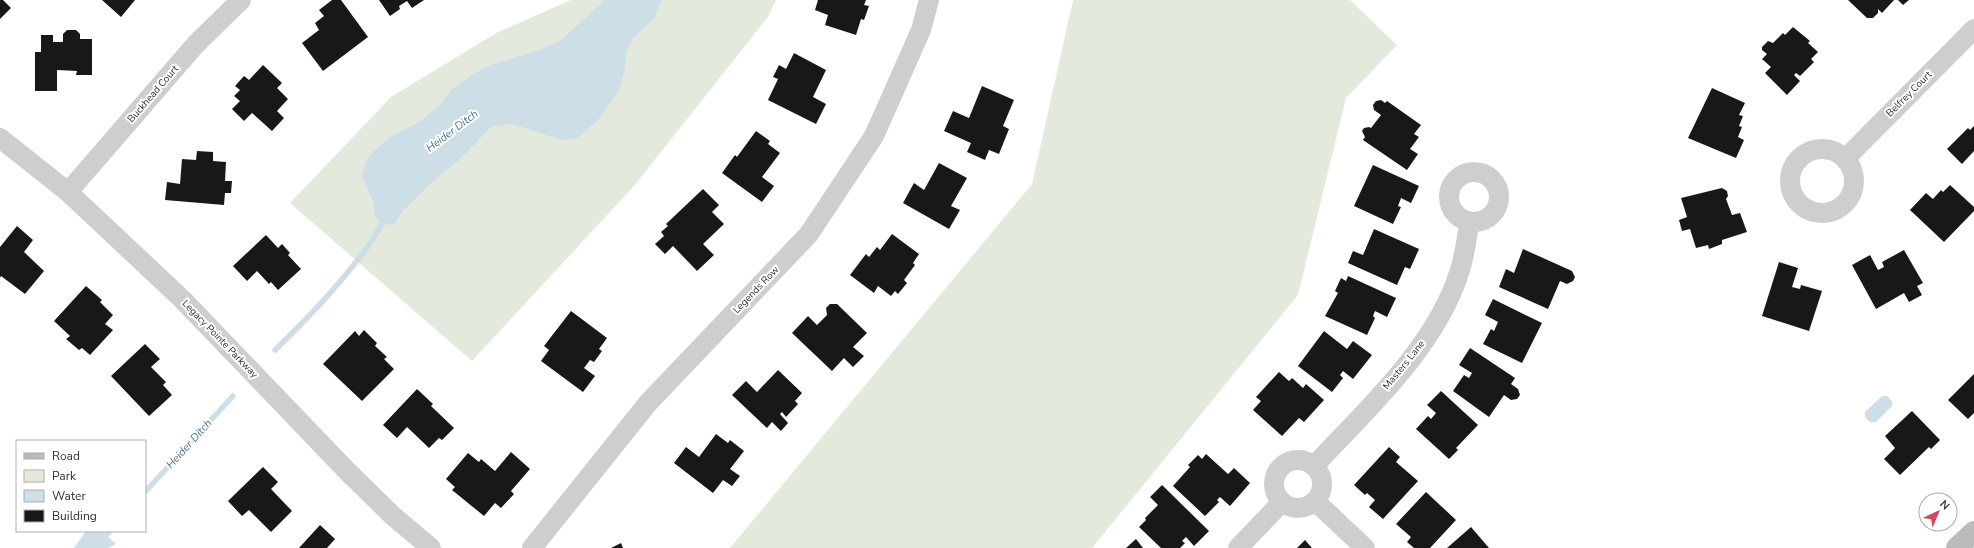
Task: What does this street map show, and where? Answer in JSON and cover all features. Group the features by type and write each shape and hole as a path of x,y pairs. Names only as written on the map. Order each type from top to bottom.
{"street":[{"name":"Buckhead Court","path":"68,192 196,44 241,0"},
{"name":"Legends Row","path":"532,548 648,403 809,234 874,136 921,30 929,0"},
{"name":"Belfrey Court","path":"1845,159 1974,29"},
{"name":"Legacy Pointe Parkway","path":"0,138 68,192 182,299 347,471 393,516 431,548"},
{"name":"Masters Lane","path":"1314,466 1394,380 1420,348 1442,311 1459,273 1470,222"},
{"path":"1298,460 1314,466 1322,479 1322,487 1315,501 1302,508 1295,508 1282,502 1277,496 1275,488 1278,472 1283,466 1298,460"},
{"path":"1315,501 1365,548"},
{"path":"1238,548 1282,502"},
{"path":"1957,548 1974,532"}],"green space":[{"path":"571,0 776,0 768,17 634,186 472,361 290,203 391,97 496,33"},
{"path":"1073,0 1350,0 1397,45 1346,98 1298,295 1092,548 730,548 1032,184"}],"water":[{"path":"605,0 662,0 654,19 633,38 626,52 625,68 619,91 598,120 577,139 561,140 512,124 491,127 461,158 428,186 404,210 394,224 382,225 375,215 374,203 362,177 366,161 376,149 392,136 421,121 439,106 452,89 475,73 493,64 537,51 560,41"},
{"path":"1882,396 1887,396 1892,401 1892,406 1876,422 1870,422 1865,417 1865,412"},
{"path":"85,532 102,532 116,544 108,548 74,548"}],"building":[{"path":"0,0 3,0 11,8 0,19"},
{"path":"102,0 135,0 121,17"},
{"path":"332,0 341,0 368,37 323,71 302,43 319,30 315,23 324,16 319,10"},
{"path":"379,0 424,0 412,8 407,1 399,6 400,9 390,16"},
{"path":"818,0 866,0 864,5 869,6 864,20 861,19 856,35 825,25 828,15 815,10"},
{"path":"1848,0 1894,0 1882,13 1878,9 1878,13 1873,18 1867,18"},
{"path":"1898,0 1909,0 1903,5"},
{"path":"1793,27 1810,41 1808,43 1818,52 1811,59 1814,62 1800,76 1796,73 1794,75 1800,81 1787,95 1765,73 1771,67 1762,59 1767,54 1762,50 1762,47 1768,41 1773,43 1783,33 1785,35"},
{"path":"67,30 76,30 80,34 80,39 92,39 92,75 76,75 77,71 57,70 57,91 35,91 35,52 41,52 41,35 53,35 53,42 63,42 63,34"},
{"path":"794,53 826,70 813,97 826,104 816,124 768,100 778,79 773,77 779,65 786,69"},
{"path":"263,65 282,83 277,88 288,99 277,111 284,118 272,131 252,113 244,121 232,109 240,101 234,96 240,90 235,86 244,76 249,80"},
{"path":"982,86 1014,100 1003,126 1009,129 999,154 989,150 985,160 967,152 971,143 944,131 953,111 969,118"},
{"path":"1712,88 1745,103 1739,115 1743,116 1739,126 1742,127 1738,137 1744,140 1736,158 1688,138"},
{"path":"1381,100 1385,103 1387,101 1421,125 1414,134 1419,137 1410,149 1418,154 1407,170 1363,140 1365,137 1362,131 1364,128 1371,128 1381,115 1374,110 1373,105 1376,101"},
{"path":"1974,126 1974,151 1962,164 1947,149 1968,128 1970,130"},
{"path":"756,131 770,141 768,144 780,153 762,177 774,186 762,202 722,173 735,155 737,157"},
{"path":"197,151 213,152 213,161 226,162 225,181 232,181 231,193 225,193 224,205 165,200 167,182 180,184 182,159 196,160"},
{"path":"939,163 967,178 951,206 960,210 949,229 903,203 914,183 924,190"},
{"path":"1373,165 1419,186 1411,203 1401,198 1398,206 1401,207 1393,224 1354,206"},
{"path":"1950,185 1974,207 1974,211 1944,242 1910,210 1926,193 1933,199 1941,190 1943,192"},
{"path":"1722,188 1727,191 1728,196 1726,199 1732,215 1740,213 1747,232 1722,240 1722,244 1709,249 1708,245 1696,248 1690,229 1682,231 1679,220 1687,217 1681,198"},
{"path":"703,189 719,205 712,212 724,224 703,244 714,255 697,271 673,246 665,254 655,244 664,236 661,232 668,226 666,224"},
{"path":"17,226 33,240 24,252 44,271 25,294 1,276 0,278 0,247"},
{"path":"1374,229 1419,249 1410,269 1405,267 1397,285 1348,263 1353,251 1363,255"},
{"path":"892,234 919,254 913,263 915,265 904,280 907,283 898,294 895,291 891,296 878,286 874,293 850,275 866,254 869,257 877,247 880,250"},
{"path":"266,235 278,248 282,244 290,253 288,255 301,269 278,290 271,282 269,284 257,271 247,281 233,266"},
{"path":"1523,249 1572,271 1575,277 1573,281 1567,284 1560,281 1548,309 1499,287 1506,269 1514,273"},
{"path":"1904,250 1923,283 1917,286 1922,295 1909,302 1904,293 1876,309 1852,265 1870,255 1878,270 1884,267 1882,262"},
{"path":"1779,262 1798,268 1792,287 1800,289 1801,285 1822,291 1809,331 1762,316"},
{"path":"1348,276 1396,298 1387,317 1375,311 1373,316 1375,318 1367,335 1325,316 1338,293 1335,291 1341,278 1346,281"},
{"path":"86,286 102,300 100,302 113,315 105,324 113,330 90,355 82,348 79,350 66,339 70,336 54,321"},
{"path":"1493,299 1542,323 1522,363 1483,344 1491,329 1494,331 1498,322 1485,315"},
{"path":"830,304 837,304 867,333 853,347 864,356 853,367 844,358 832,371 792,333 808,316 817,325 827,315 826,308"},
{"path":"571,311 607,338 599,349 602,351 594,362 590,360 584,368 595,376 583,392 541,361 549,350 544,346"},
{"path":"364,330 377,343 375,346 387,357 384,359 394,369 362,401 323,364 355,331 359,336"},
{"path":"1324,331 1347,349 1353,341 1372,355 1353,379 1343,371 1340,375 1343,378 1332,392 1298,366"},
{"path":"145,344 160,359 151,367 166,382 163,385 172,395 149,416 111,376"},
{"path":"1470,348 1515,378 1511,384 1518,389 1520,395 1517,399 1511,400 1504,395 1489,417 1453,391 1464,375 1469,378 1472,373 1459,365"},
{"path":"778,370 802,393 795,401 798,404 786,417 782,412 780,414 788,423 781,431 772,422 767,428 732,395 746,381 757,392"},
{"path":"1279,372 1289,381 1292,378 1303,388 1306,384 1324,400 1304,422 1299,418 1282,436 1253,410 1261,401 1256,397"},
{"path":"1974,374 1974,413 1968,419 1948,400"},
{"path":"417,389 433,404 431,406 454,428 442,440 439,438 429,448 407,427 397,438 383,425"},
{"path":"1441,391 1478,425 1456,448 1458,450 1449,459 1416,429 1428,416 1431,419 1436,413 1427,405"},
{"path":"1912,411 1940,440 1931,449 1929,447 1900,475 1884,459 1895,448 1885,436"},
{"path":"716,434 728,443 730,440 744,451 730,469 740,476 732,486 723,480 713,493 674,463 686,447 699,457"},
{"path":"1389,447 1400,457 1396,462 1418,481 1383,519 1369,507 1375,500 1367,493 1365,495 1354,485"},
{"path":"511,452 530,469 511,491 514,494 501,508 495,503 484,516 452,490 455,487 446,479 468,453 479,462 481,459 495,471"},
{"path":"1206,454 1228,474 1234,468 1250,483 1230,506 1220,497 1217,500 1219,502 1205,516 1173,486 1190,467 1188,465 1198,455 1202,459"},
{"path":"263,467 278,482 271,489 292,511 271,532 249,510 242,516 228,501"},
{"path":"1162,485 1209,531 1194,546 1186,537 1182,541 1185,543 1180,548 1161,548 1139,527 1146,520 1145,518 1158,505 1150,497"},
{"path":"1426,492 1456,520 1430,548 1414,548 1407,542 1411,537 1396,524"},
{"path":"320,525 335,539 327,548 299,548"},
{"path":"1471,527 1489,548 1447,548"},
{"path":"1136,539 1143,548 1126,548"},
{"path":"1305,540 1312,548 1297,548"},
{"path":"621,543 623,548 611,548"}],"waterway":[{"name":"Heider Ditch","path":"275,350 317,308 347,274 372,241 384,218"},
{"name":"Heider Ditch","path":"146,491 233,396"},
{"name":"Heider Ditch","path":"95,548 109,532"}]}
